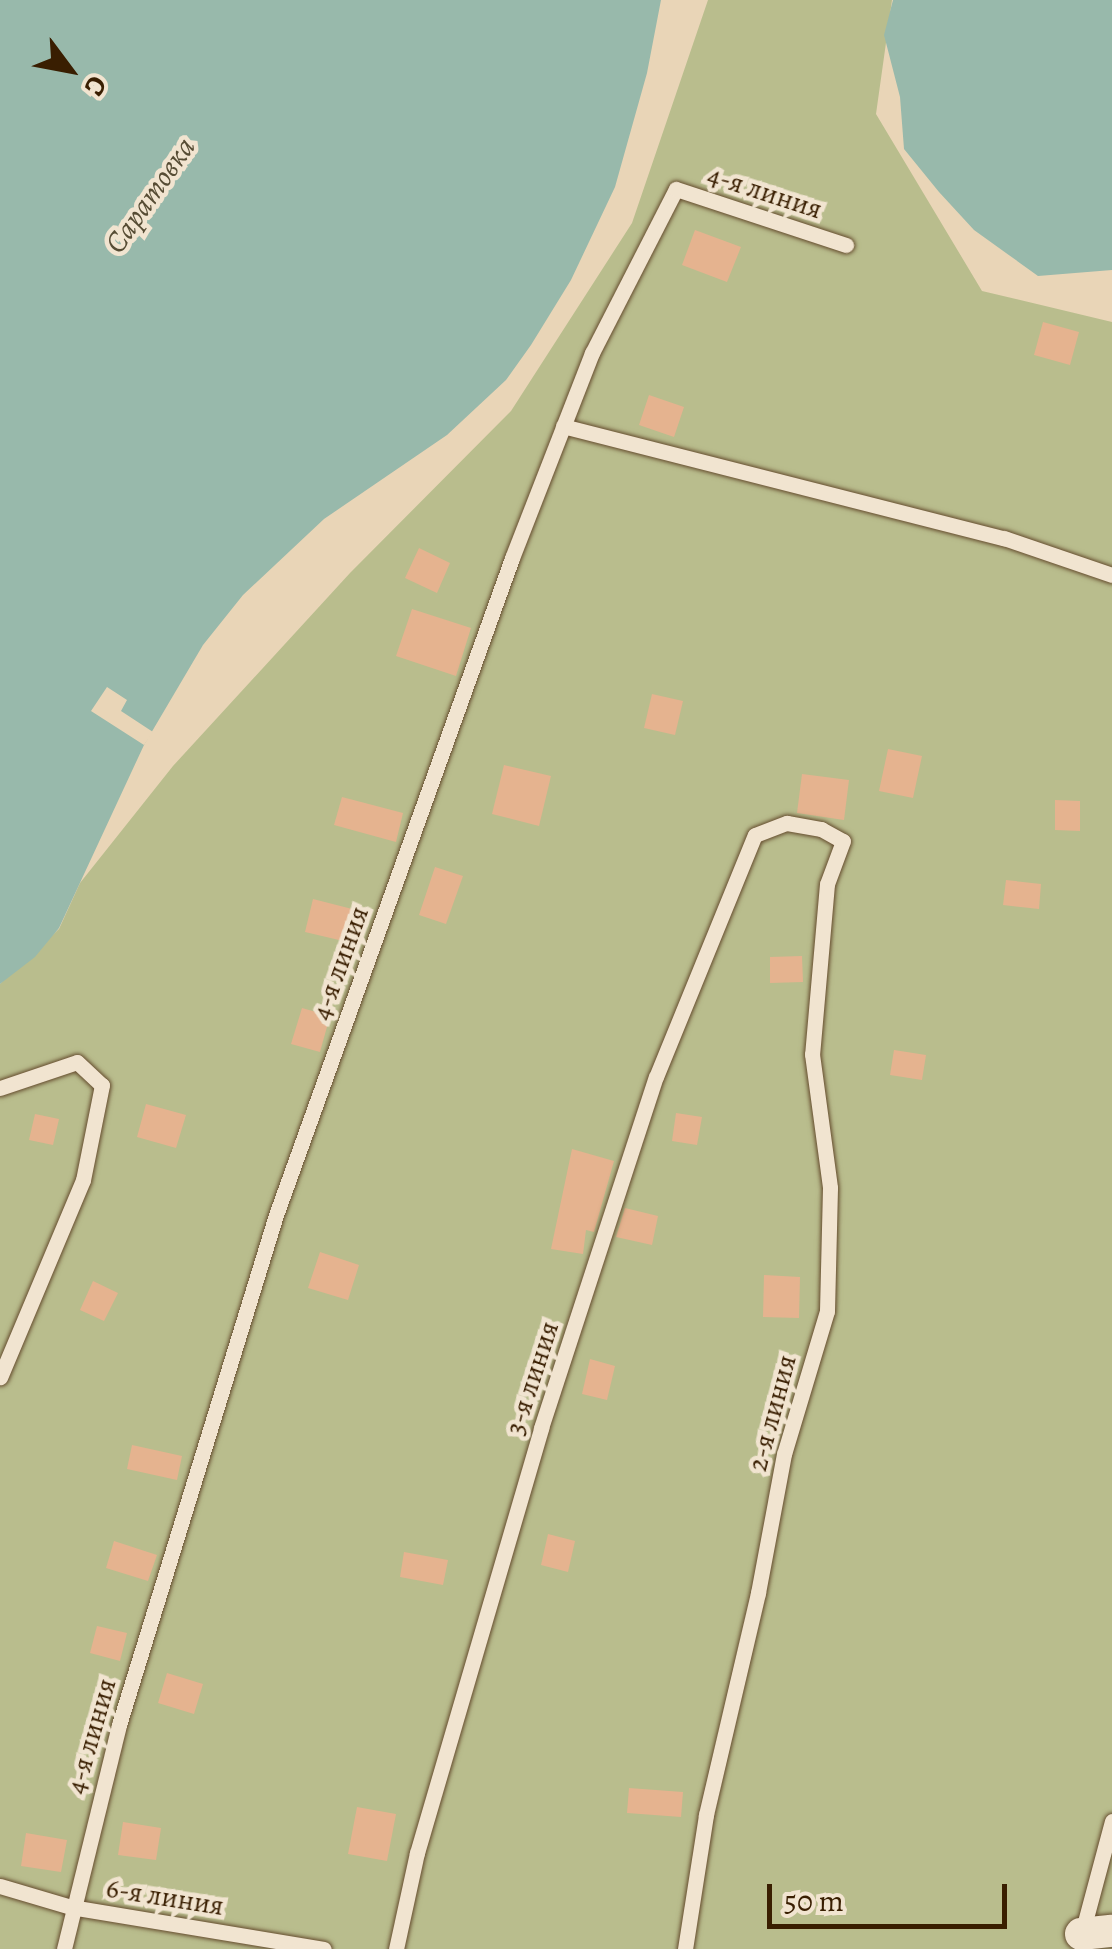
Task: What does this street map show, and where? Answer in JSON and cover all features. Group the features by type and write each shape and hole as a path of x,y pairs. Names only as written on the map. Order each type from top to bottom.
{"lane":[{"name":"4-я линия","path":"64,1949 71,1907 119,1724 276,1214 592,353 676,189 846,245"},
{"path":"564,426 1004,538 1112,576"},
{"name":"2-я линия","path":"685,1949 706,1815 758,1592 784,1454 826,1311 830,1188 812,1054 827,884 843,841 821,829 788,823 755,835"},
{"name":"3-я линия","path":"396,1949 416,1853 541,1428 656,1077 755,835"},
{"path":"0,1088 78,1062 102,1085 82,1180 0,1377"},
{"path":"1090,1938 1112,1821"},
{"name":"6-я линия","path":"0,1886 71,1907 324,1949"}],"green space":[{"path":"708,0 892,0 876,114 982,291 1112,322 1112,1949 0,1949 0,984 59,929 80,883 173,766 350,573 511,411 632,223"}],"water":[{"name":"Саратовка","path":"0,0 661,0 647,73 615,187 571,280 531,345 506,380 447,435 324,519 243,595 203,645 144,745 59,928 35,957 0,984"},
{"path":"893,0 1112,0 1112,270 1038,276 974,230 904,149 900,97 884,35"}],"pier":[{"path":"107,687 127,700 121,711 153,732 144,745 91,711"}],"building":[{"path":"695,230 741,247 727,282 682,265"},
{"path":"1043,322 1079,332 1070,365 1034,355"},
{"path":"649,395 684,407 674,437 639,425"},
{"path":"419,548 450,563 437,593 405,578"},
{"path":"412,609 471,628 456,676 396,656"},
{"path":"652,694 683,701 675,735 644,728"},
{"path":"888,749 922,756 913,798 879,791"},
{"path":"504,765 551,776 539,826 492,814"},
{"path":"802,774 849,780 844,820 797,813"},
{"path":"342,797 403,813 396,842 334,825"},
{"path":"1055,800 1080,801 1080,831 1055,830"},
{"path":"435,867 463,876 446,924 419,915"},
{"path":"1006,880 1041,884 1039,909 1003,905"},
{"path":"313,899 364,912 356,944 305,932"},
{"path":"802,956 803,982 770,983 770,957"},
{"path":"302,1008 330,1016 320,1052 291,1044"},
{"path":"894,1050 926,1055 922,1080 890,1075"},
{"path":"146,1104 186,1115 176,1148 137,1137"},
{"path":"676,1113 702,1117 697,1145 672,1141"},
{"path":"35,1114 59,1119 53,1145 29,1140"},
{"path":"572,1149 614,1161 594,1232 586,1230 583,1254 551,1249"},
{"path":"625,1208 658,1216 652,1245 616,1237"},
{"path":"320,1252 359,1265 348,1300 308,1288"},
{"path":"764,1275 800,1277 799,1318 763,1317"},
{"path":"93,1281 118,1293 104,1321 80,1310"},
{"path":"590,1359 615,1366 607,1400 582,1394"},
{"path":"132,1445 182,1456 177,1480 127,1469"},
{"path":"548,1534 575,1541 568,1572 541,1565"},
{"path":"114,1541 157,1555 148,1581 106,1568"},
{"path":"404,1552 448,1560 443,1585 400,1577"},
{"path":"97,1626 127,1633 120,1661 90,1653"},
{"path":"167,1673 203,1684 194,1714 158,1703"},
{"path":"629,1788 683,1792 681,1817 627,1813"},
{"path":"357,1807 396,1814 387,1861 348,1854"},
{"path":"123,1822 161,1828 156,1860 118,1855"},
{"path":"26,1833 67,1840 61,1872 21,1866"}]}
